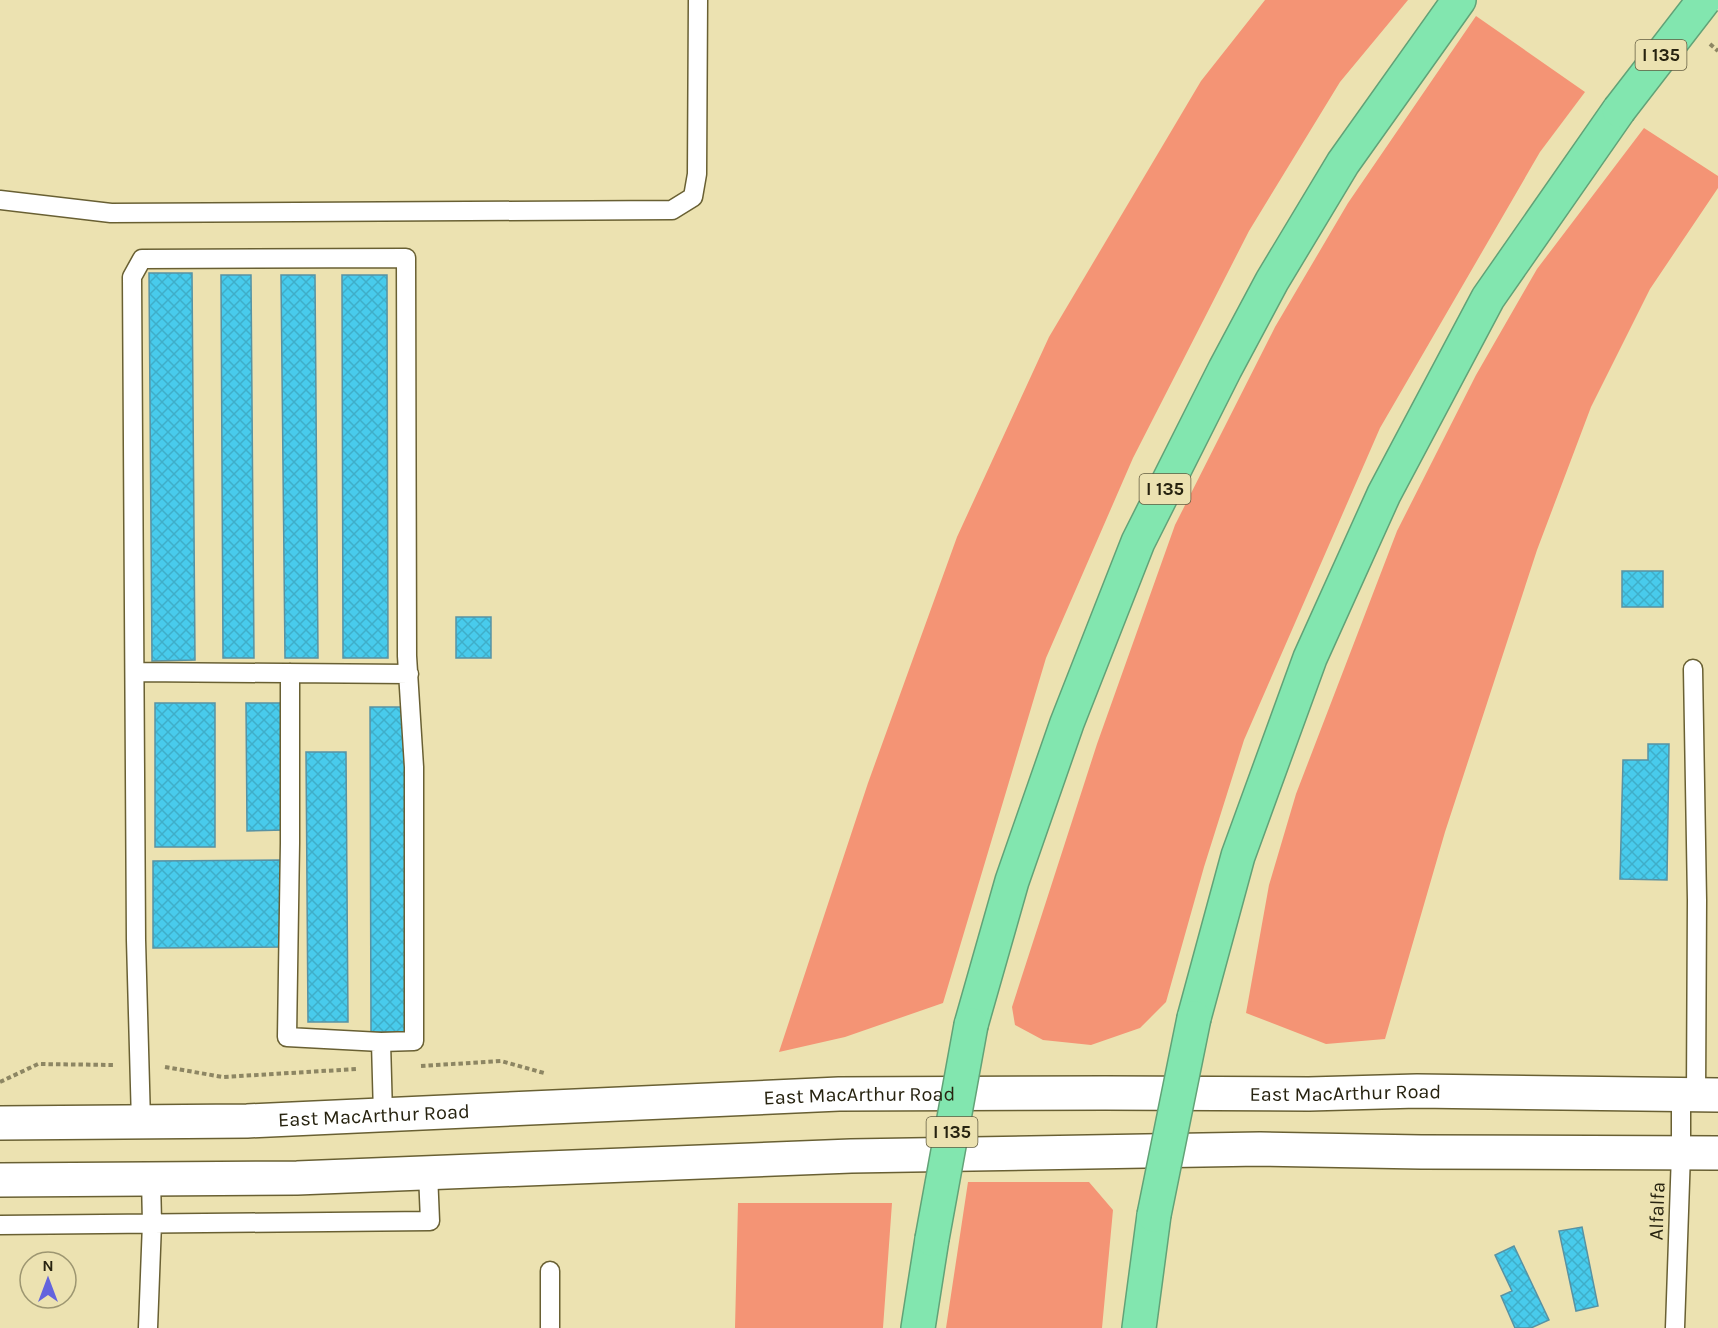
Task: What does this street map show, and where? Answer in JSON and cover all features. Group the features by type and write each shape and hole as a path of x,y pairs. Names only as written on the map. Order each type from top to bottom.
{"highway":[{"name":"I 135","path":"918,1328 971,1025 1012,881 1055,756 1138,542 1272,281 1343,163 1459,0"},
{"name":"I 135","path":"1139,1328 1155,1215 1194,1018 1242,845 1310,658 1384,494 1488,298 1619,110 1704,0"}],"street":[{"name":"East MacArthur Road","path":"0,1123 247,1121 839,1094 1309,1094 1417,1091 1698,1095"},
{"path":"0,1180 297,1178 851,1155 1225,1149 1718,1153"}],"lane":[{"path":"0,200 111,213 672,210 693,198 697,174 698,0"},
{"path":"141,1122 136,940 132,277 142,259 406,258 409,674 414,767 414,1041 381,1042 287,1037 290,673"},
{"name":"Alfalfa","path":"1675,1328 1682,1153 1698,1095 1693,669"},
{"path":"135,672 409,674"},
{"path":"381,1042 383,1115"},
{"path":"0,1225 430,1221 428,1173"},
{"path":"148,1328 152,1223 151,1179"},
{"path":"550,1271 550,1328"}],"shaded area":[{"path":"1265,0 1408,0 1340,82 1249,231 1133,458 1046,658 943,1003 845,1037 779,1052 868,783 957,537 1049,337 1201,81"},
{"path":"1476,16 1585,92 1540,152 1380,428 1244,740 1204,867 1166,1002 1140,1028 1091,1045 1043,1040 1015,1025 1012,1007 1097,744 1175,525 1275,327 1348,203"},
{"path":"1644,128 1718,176 1718,188 1650,289 1591,407 1537,550 1445,832 1385,1039 1326,1044 1246,1013 1269,885 1296,794 1397,531 1476,375 1537,269"},
{"path":"968,1182 1089,1182 1113,1210 1102,1328 946,1328"},
{"path":"738,1203 892,1203 883,1328 735,1328"}],"building":[{"path":"149,273 192,273 195,660 152,661"},
{"path":"221,275 251,275 254,658 223,658"},
{"path":"281,275 315,275 318,658 285,658"},
{"path":"342,275 387,275 388,658 343,658"},
{"path":"1622,571 1663,571 1663,607 1622,607"},
{"path":"456,617 491,617 491,658 456,658"},
{"path":"155,703 215,703 215,847 155,847"},
{"path":"246,703 283,703 284,830 247,831"},
{"path":"370,707 406,707 407,1032 371,1032"},
{"path":"1648,744 1669,744 1667,880 1620,879 1623,760 1648,760"},
{"path":"306,752 346,752 348,1022 308,1022"},
{"path":"282,860 282,947 153,948 153,861"},
{"path":"1582,1227 1598,1306 1576,1311 1559,1231"},
{"path":"1514,1246 1549,1320 1531,1328 1515,1328 1501,1296 1512,1291 1495,1255"}]}
